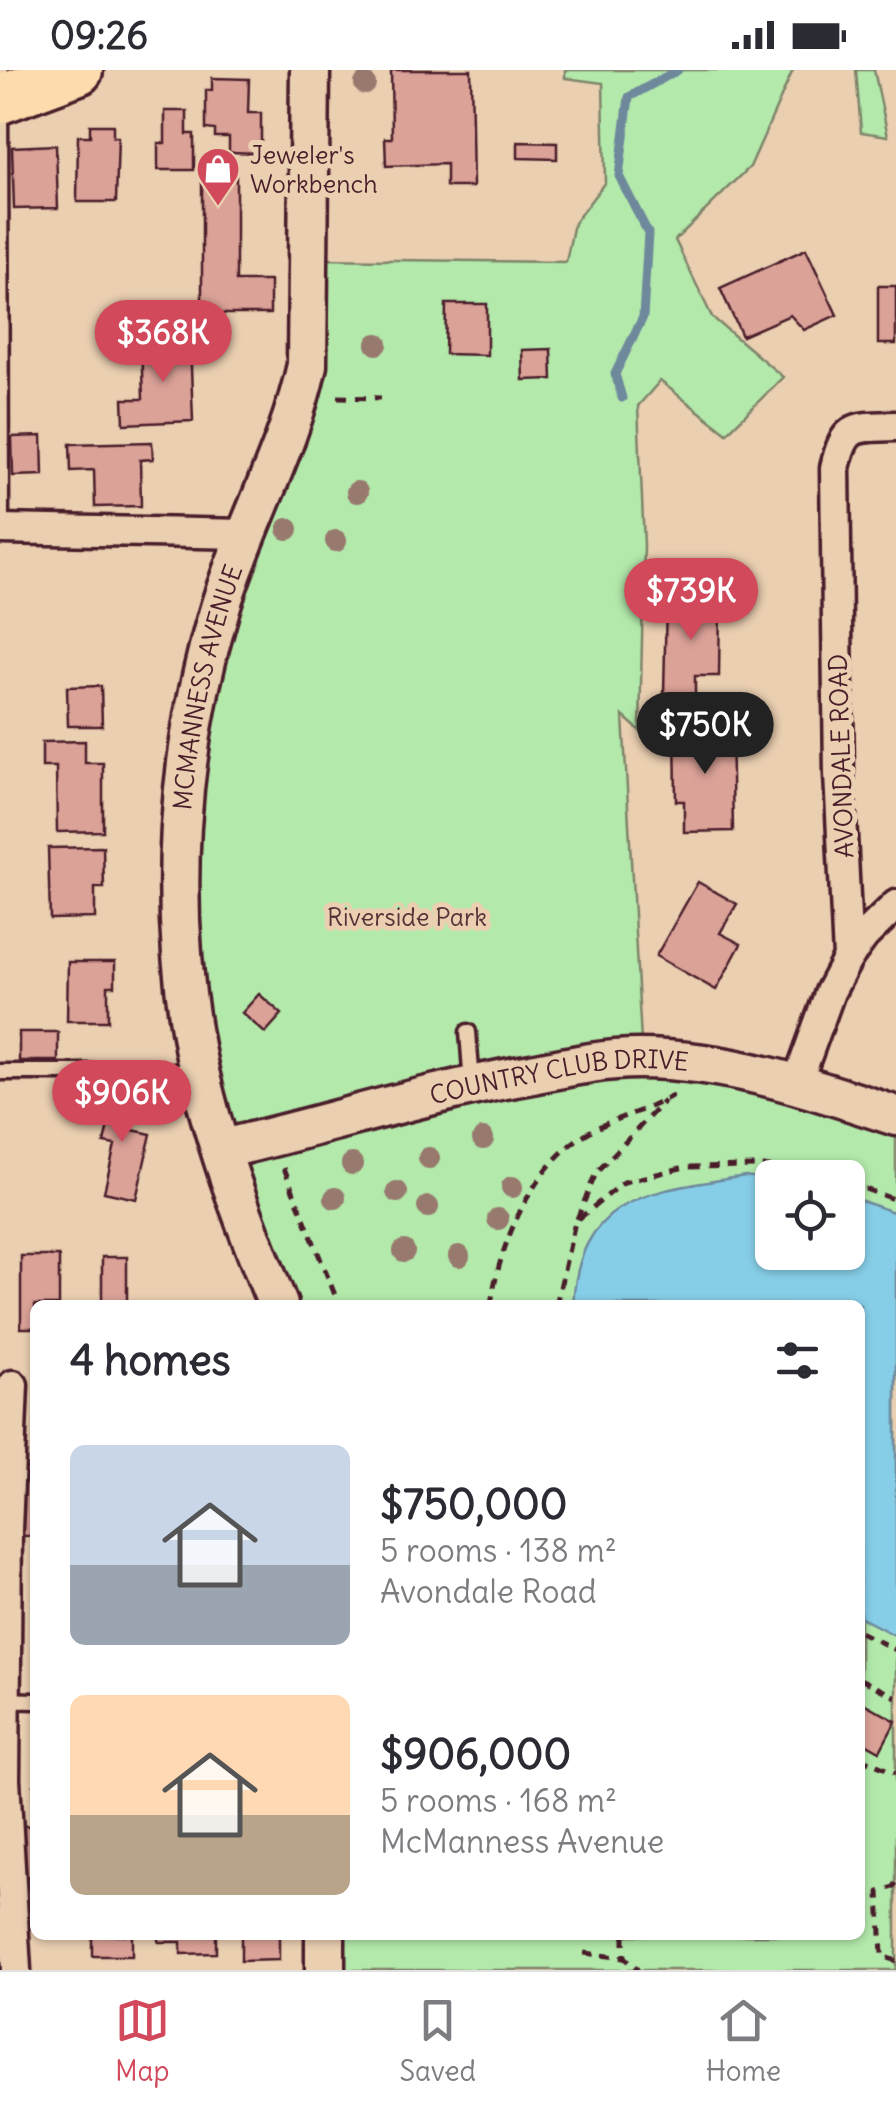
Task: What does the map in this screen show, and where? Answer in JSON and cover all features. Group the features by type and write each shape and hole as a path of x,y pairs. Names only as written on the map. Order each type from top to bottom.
{"highway":[{"path":"1,89 78,70"}],"main road":[{"name":"MCMANNESS AVENUE","path":"276,1300 252,1242 200,1072 182,948 181,824 203,668 246,534 298,405 306,364 310,70"},
{"name":"COUNTRY CLUB DRIVE","path":"222,1149 472,1084 608,1060 703,1065 797,1084 896,1116"},
{"path":"325,1940 325,1970"}],"street":[{"name":"AVONDALE ROAD","path":"797,1084 830,992 848,958 839,774 833,496 840,448 845,436 858,426 896,426"},
{"path":"0,529 246,534"},
{"path":"848,958 896,905"},
{"path":"16,1385 7,1530 14,1700 5,1780 16,1970"}],"lane":[{"path":"0,529 1,89"},
{"path":"468,1032 472,1084"},
{"path":"0,1072 200,1072"}],"path":[{"path":"338,397 381,398"},
{"path":"492,1300 516,1224 547,1167 586,1134 688,1086 703,1065"},
{"path":"557,1300 576,1222 596,1173 665,1100"},
{"path":"272,1137 337,1300"},
{"path":"576,1222 624,1182 685,1167 755,1166"},
{"path":"865,1189 896,1200"},
{"path":"865,1634 896,1650"},
{"path":"865,1682 896,1697"},
{"path":"865,1760 896,1773"},
{"path":"895,1886 879,1892 882,1956 896,1961"},
{"path":"624,1940 624,1958"},
{"path":"584,1953 624,1958 638,1970"}],"green space":[{"name":"Riverside Park","path":"565,70 793,70 750,167 675,240 712,317 783,377 727,433 660,381 638,406 644,545 640,731 623,716 642,1059 896,1116 896,1970 325,1970 325,1940 865,1940 865,1300 276,1300 196,1055 185,775 298,405 310,259 566,262 574,223 605,182 603,83 565,78"},
{"path":"856,70 874,70 888,136 861,132"}],"water":[{"path":"745,1176 755,1177 755,1270 865,1270 865,1202 896,1213 896,1636 865,1620 865,1300 574,1300 578,1268 590,1240 606,1219 627,1204 652,1194"}],"building":[{"path":"391,70 471,70 473,187 446,187 446,164 386,166 385,138 392,138"},
{"path":"212,78 249,79 248,113 261,113 261,153 229,152 229,137 215,137 215,130 206,129 206,90 212,90"},
{"path":"165,111 187,111 187,134 194,134 194,170 158,170 158,143 165,143"},
{"path":"90,125 113,125 113,137 118,137 116,202 77,202 78,136 90,136"},
{"path":"518,142 557,143 557,159 518,158"},
{"path":"56,145 58,208 14,209 12,147"},
{"path":"202,177 236,177 236,281 270,281 270,314 202,314"},
{"path":"806,249 837,315 804,330 790,315 742,336 720,288"},
{"path":"878,286 896,286 896,344 878,344"},
{"path":"446,304 487,304 487,355 445,354"},
{"path":"190,341 193,421 124,424 123,399 143,399 141,343"},
{"path":"551,349 552,379 523,380 522,350"},
{"path":"42,436 43,475 13,476 12,437"},
{"path":"152,442 153,459 140,460 141,506 95,507 94,470 71,471 70,444"},
{"path":"666,599 720,599 719,676 695,676 695,694 664,694"},
{"path":"101,686 102,726 68,726 67,687"},
{"path":"731,724 733,831 684,832 684,801 676,801 675,725"},
{"path":"85,741 85,763 103,763 103,831 57,832 56,767 42,767 42,742"},
{"path":"103,847 104,888 95,888 95,918 50,919 48,848"},
{"path":"698,882 737,904 720,933 741,944 716,990 656,956"},
{"path":"68,962 115,962 115,986 108,986 108,1021 67,1021"},
{"path":"259,994 282,1014 265,1033 242,1013"},
{"path":"19,1032 58,1032 58,1061 19,1061"},
{"path":"99,1090 131,1098 123,1128 151,1134 136,1199 104,1192 115,1145 104,1143 108,1125 91,1121"},
{"path":"21,1256 59,1256 59,1300 30,1300 30,1328 21,1328"},
{"path":"102,1257 127,1257 127,1300 102,1300"},
{"path":"22,1468 30,1468 30,1536 22,1536"},
{"path":"865,1704 896,1721 880,1751 865,1743"},
{"path":"12,1826 30,1826 30,1877 12,1876"},
{"path":"92,1940 132,1940 132,1956 92,1956"},
{"path":"216,1940 216,1953 181,1954 181,1942 158,1942"},
{"path":"241,1940 279,1940 279,1960 241,1961"}],"waterway":[{"path":"622,398 615,374 643,317 648,233 619,176 629,97 678,70"}],"place":[{"name":"Jeweler's Workbench","path":"218,207"}]}
